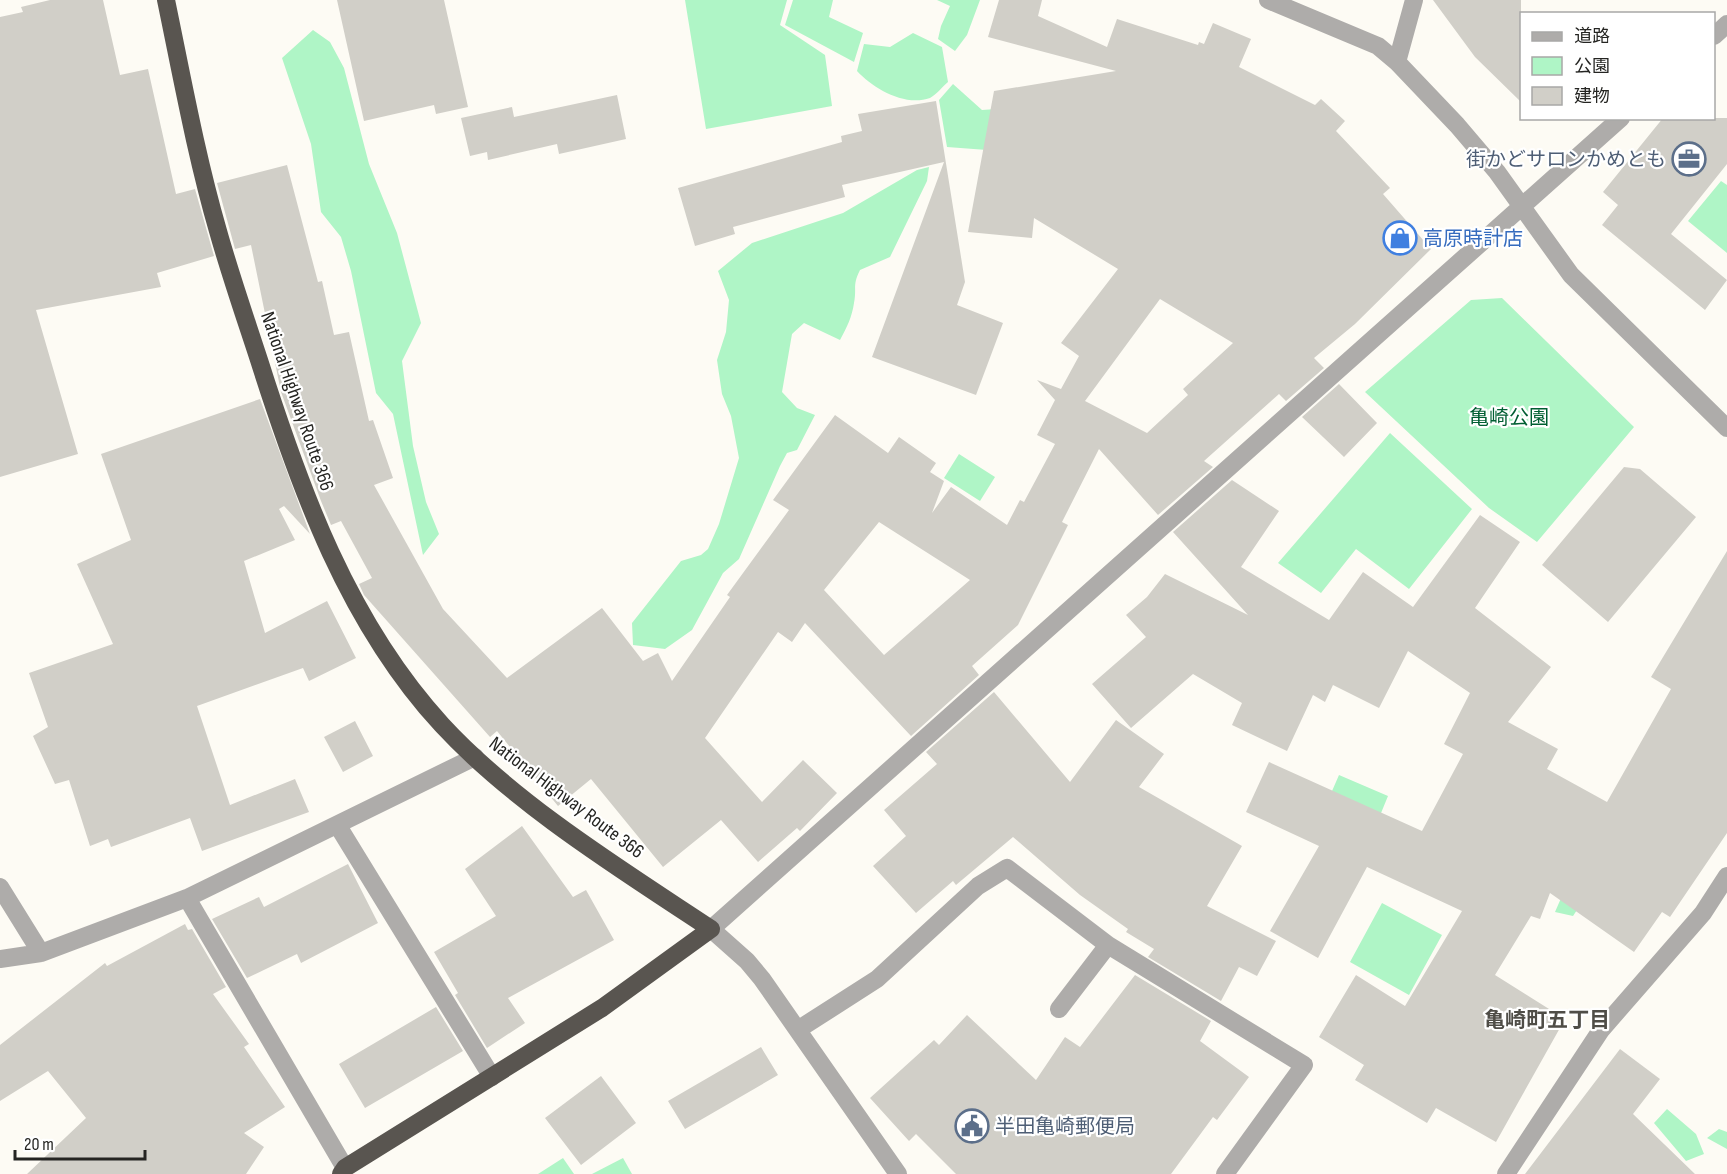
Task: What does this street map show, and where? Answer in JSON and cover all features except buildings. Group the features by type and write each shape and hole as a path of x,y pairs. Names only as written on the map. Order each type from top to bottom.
{"highway":[{"name":"National Highway Route 366","path":"166,0 218,231 292,462 317,524 351,594 386,652 442,725 475,757 529,802 711,929"},
{"path":"343,1171 602,1008 711,929"}],"street":[{"path":"1268,0 1378,46 1397,62 1457,125 1522,206 1571,274 1727,428"},
{"path":"1397,62 1414,0"},
{"path":"1715,34 1727,24"},
{"path":"898,1174 799,1029 755,970 711,929 1619,120"},
{"path":"0,959 41,953 187,898 475,757"},
{"path":"338,826 492,1077"},
{"path":"799,1029 877,979 978,886 1007,868 1108,945 1304,1065 1225,1174"},
{"path":"1506,1174 1601,1030 1703,913 1727,876"},
{"path":"0,887 41,953"},
{"path":"187,898 343,1171"},
{"path":"1059,1009 1108,945"}],"green space":[{"path":"685,0 787,0 780,25 825,55 832,106 706,129"},
{"path":"793,0 833,0 829,17 863,33 854,62 785,25"},
{"path":"937,0 980,0 967,35 955,51 938,39 950,6"},
{"path":"313,30 330,42 344,68 369,164 397,233 421,323 402,361 413,446 426,502 439,534 423,555 393,414 376,393 351,271 341,237 321,212 311,144 282,58"},
{"path":"913,33 942,47 948,82 932,97 920,100 900,98 872,84 857,71 864,44 890,47"},
{"path":"953,84 982,110 1025,107 987,150 947,147 939,100"},
{"path":"929,167 927,181 890,257 860,270 855,283 852,313 840,340 804,323 792,334 782,392 797,408 815,415 797,450 787,453 780,466 739,559 723,573 692,630 665,649 633,645 632,623 681,561 701,555 708,549 719,524 739,458 731,416 722,394 717,360 726,332 729,300 718,271 752,243 843,213 917,170"},
{"path":"1721,181 1727,185 1727,253 1688,221"},
{"name":"亀崎公園","path":"1502,298 1634,427 1537,542 1489,508 1365,392 1471,300"},
{"path":"1390,433 1472,509 1409,589 1356,549 1321,593 1278,563"},
{"path":"959,454 995,477 980,501 944,478"},
{"path":"1339,775 1388,796 1372,835 1322,814"},
{"path":"1575,866 1598,878 1573,916 1555,912"},
{"path":"1382,903 1442,935 1409,995 1350,962"},
{"path":"1667,1109 1696,1134 1704,1154 1686,1161 1654,1123"},
{"path":"1719,1129 1727,1132 1727,1149 1707,1138"},
{"path":"563,1158 574,1174 538,1174"},
{"path":"623,1158 632,1174 592,1174"}],"place":[{"name":"街かどサロンかめとも","path":"1689,159"},
{"name":"高原時計店","path":"1400,238"},
{"name":"半田亀崎郵便局","path":"972,1126"}],"district":[{"name":"亀崎町五丁目","path":"1547,1020"}]}
